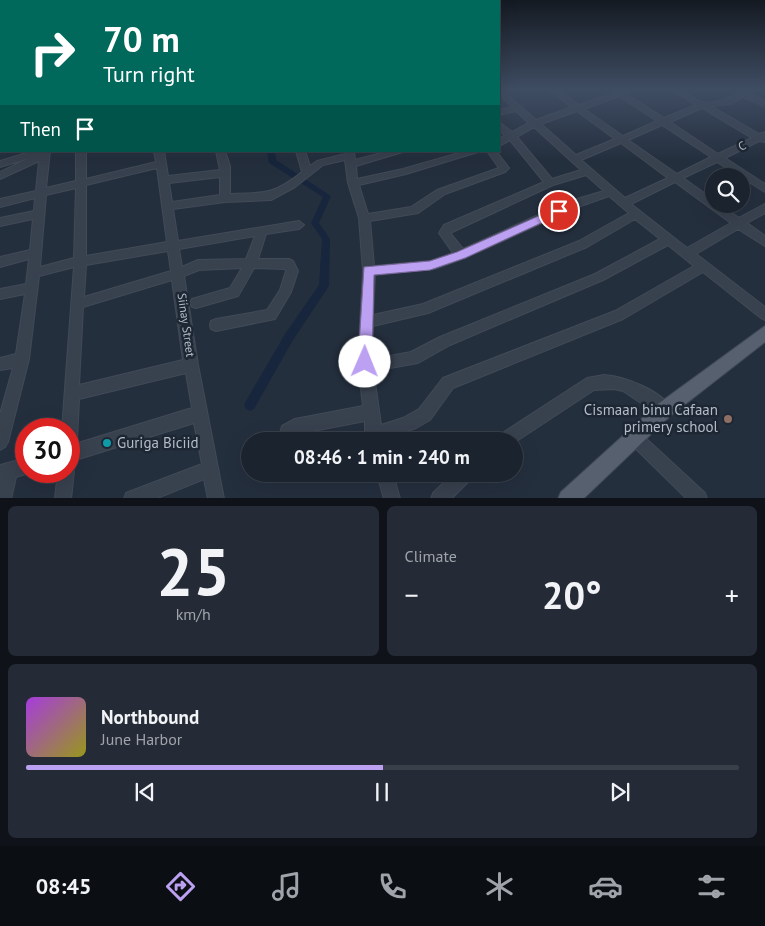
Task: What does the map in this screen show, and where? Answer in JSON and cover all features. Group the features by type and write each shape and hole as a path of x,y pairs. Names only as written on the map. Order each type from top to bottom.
{"main road":[{"path":"568,498 664,410 765,334"}],"street":[{"path":"523,113 636,214 765,314"},
{"path":"500,143 534,124 564,113"},
{"path":"585,113 765,242"},
{"path":"652,113 765,189"},
{"path":"575,159 685,113"},
{"path":"718,113 763,138"},
{"path":"500,126 512,137 550,183"},
{"name":"C","path":"624,203 763,138"},
{"path":"70,418 80,261 81,152"},
{"path":"220,152 225,166 225,198"},
{"path":"300,152 306,175"},
{"path":"168,206 225,198 271,196 292,185 320,163 393,152"},
{"path":"352,183 403,172 473,152"},
{"path":"364,218 414,210 441,192 502,170 504,168 502,164 492,152"},
{"path":"0,164 14,156 43,153"},
{"path":"0,176 43,153"},
{"path":"0,442 2,425 22,359 40,214 43,153"},
{"path":"350,157 352,183 364,218 368,271 365,362 373,432"},
{"path":"0,203 82,183 160,158"},
{"name":"Siinay Street","path":"160,158 175,245 191,365 216,498"},
{"path":"461,255 444,233 445,230 550,183 588,171"},
{"path":"164,180 224,173"},
{"path":"368,271 430,266 461,255 572,205 610,192"},
{"path":"686,254 765,208"},
{"path":"0,222 40,214"},
{"path":"366,322 424,309 583,244 636,214"},
{"path":"33,274 80,261 299,225"},
{"path":"196,303 234,292 250,264 262,231"},
{"path":"365,362 390,362 413,358 445,341 599,277 668,240"},
{"path":"0,262 35,253"},
{"path":"77,304 179,273 198,265 289,264 292,271 285,292 271,315 216,325"},
{"path":"389,432 404,426 430,409 442,388 448,383 619,315 702,267"},
{"path":"0,294 32,288"},
{"path":"0,364 22,359"},
{"path":"72,394 191,365"},
{"path":"516,432 588,384 600,382 618,381 631,387 664,410"},
{"path":"287,432 295,427 371,412"},
{"path":"80,451 201,413"},
{"path":"635,438 700,498"},
{"path":"132,498 210,469"},
{"path":"4,498 5,472"},
{"path":"387,482 392,498"},
{"path":"439,498 456,482"},
{"path":"63,498 65,483"}],"waterway":[{"path":"250,405 289,337 324,286 326,239 315,223 327,196 272,161 271,152"}],"place":[{"name":"Cismaan binu Cafaan primery school","path":"728,419"},
{"name":"Guriga Biciid","path":"107,443"}],"route":[{"path":"365,362 368,271 401,270 430,266 461,255 559,211"}]}
